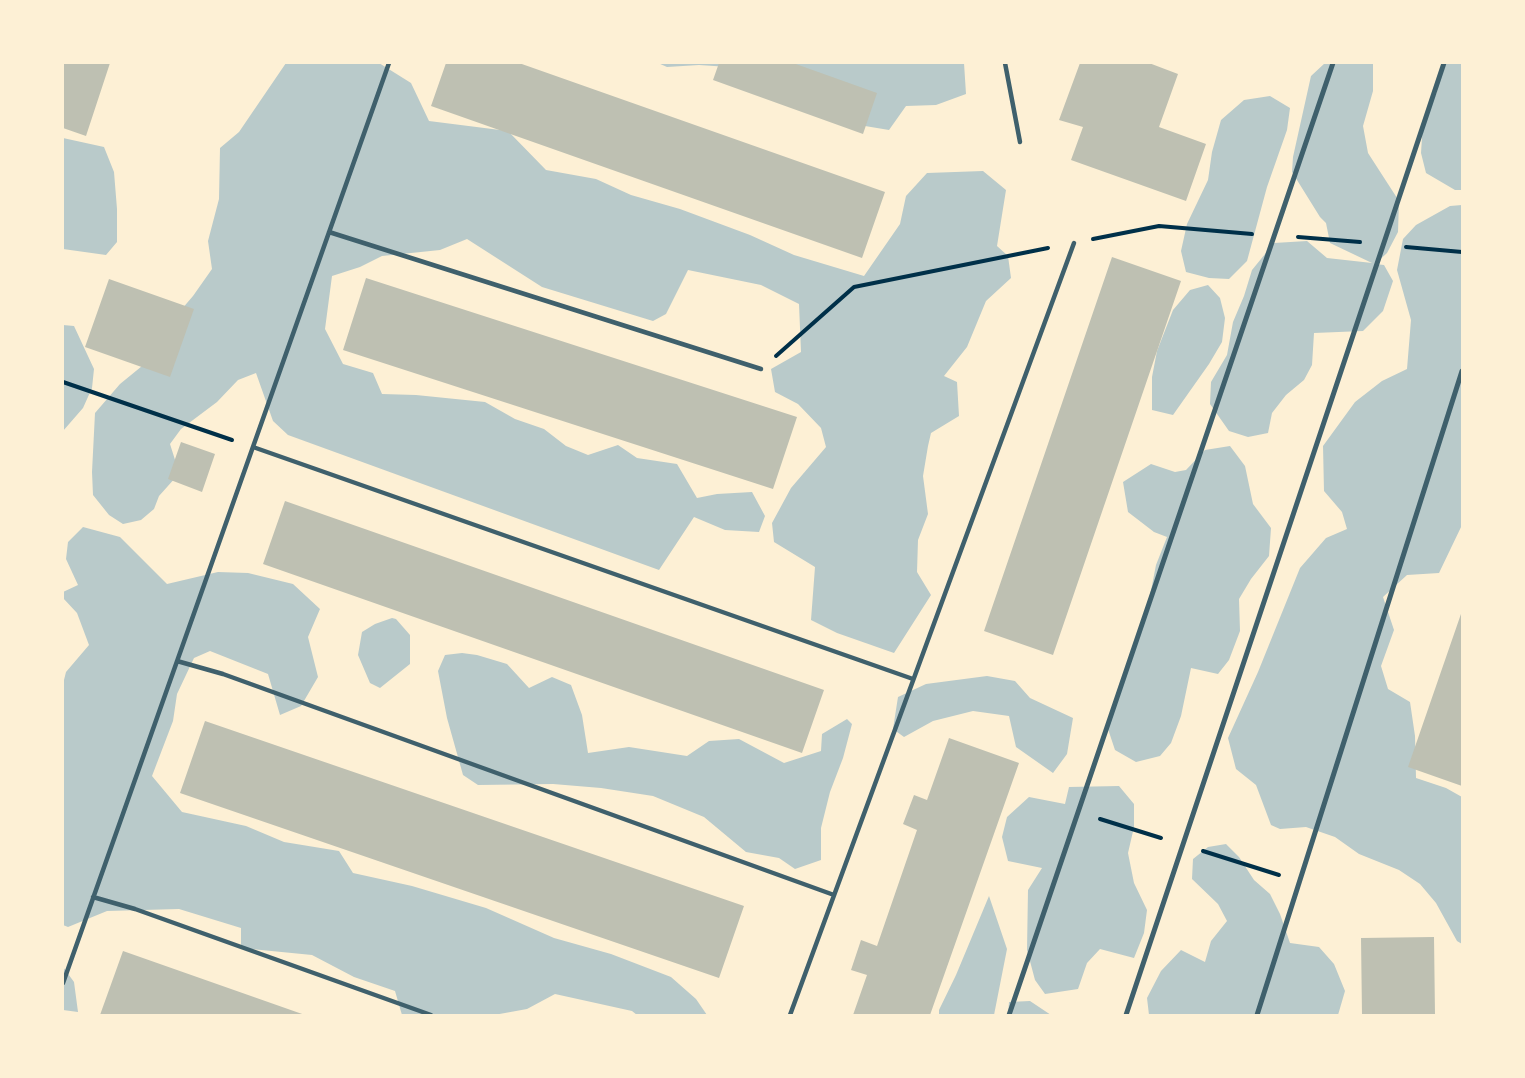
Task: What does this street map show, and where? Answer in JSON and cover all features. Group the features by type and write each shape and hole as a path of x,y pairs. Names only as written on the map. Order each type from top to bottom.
{"street":[{"path":"1009,1015 1333,63"},
{"path":"1126,1015 1444,63"},
{"path":"1257,1015 1462,371"}],"lane":[{"path":"63,983 389,63"},
{"path":"1005,63 1020,142"},
{"path":"329,232 761,369"},
{"path":"790,1015 1074,243"},
{"path":"253,447 913,679"},
{"path":"177,661 234,678 834,895"},
{"path":"93,897 135,909 431,1015"}],"path":[{"path":"761,369 854,287 1159,226 1462,252"},
{"path":"63,382 253,447"}],"shaded area":[{"path":"286,63 379,63 411,83 429,121 508,131 546,170 596,179 631,195 680,209 750,235 794,255 864,276 900,224 906,196 927,173 983,171 1006,190 997,246 1008,256 1011,278 986,301 967,347 944,376 957,382 959,416 931,433 923,476 928,514 918,540 917,572 931,595 894,653 837,633 811,620 815,567 774,542 772,523 791,488 826,447 821,428 798,404 775,392 771,369 801,352 799,304 761,285 688,270 666,314 653,321 542,287 467,239 440,250 382,256 360,267 332,276 325,329 343,364 373,373 382,394 485,402 515,419 544,429 566,446 588,455 618,445 637,458 677,464 697,498 717,494 752,492 765,516 759,532 725,530 694,517 659,570 288,435 273,421 256,373 238,380 217,402 181,429 170,444 176,463 176,477 159,496 154,509 141,520 123,524 109,515 93,495 95,413 120,384 158,353 163,331 193,296 212,269 208,241 219,199 220,148 239,132"},
{"path":"658,63 964,63 966,94 936,105 906,106 889,130 859,125 729,67 699,65 667,67"},
{"path":"1325,63 1373,63 1373,91 1363,126 1368,153 1399,201 1398,232 1387,253 1375,264 1384,265 1393,281 1383,311 1363,331 1314,333 1312,365 1304,380 1286,395 1272,413 1268,433 1248,437 1229,431 1210,404 1211,382 1227,355 1233,322 1252,270 1274,243 1307,241 1327,258 1372,263 1330,243 1326,223 1292,172 1293,157 1311,76"},
{"path":"1447,63 1462,63 1462,190 1455,190 1426,173 1421,153 1423,122 1437,92 1439,74"},
{"path":"1270,96 1290,108 1287,130 1267,187 1247,261 1229,279 1209,278 1186,272 1181,251 1187,224 1208,180 1212,152 1221,120 1244,100"},
{"path":"63,138 104,147 114,172 117,242 106,255 63,249"},
{"path":"1462,205 1462,525 1439,573 1407,575 1383,597 1394,630 1381,666 1388,689 1410,702 1415,736 1416,778 1446,788 1462,797 1462,944 1457,941 1436,903 1420,884 1399,870 1359,854 1335,837 1306,827 1280,829 1271,825 1256,785 1236,769 1228,738 1258,672 1300,568 1326,538 1347,529 1342,512 1324,491 1323,446 1355,402 1382,381 1407,369 1411,320 1397,270 1403,239 1416,225 1450,206"},
{"path":"1208,285 1220,298 1225,318 1222,342 1173,415 1152,410 1152,377 1157,351 1173,310 1190,290"},
{"path":"63,325 74,326 94,369 92,388 83,408 63,431"},
{"path":"1230,446 1245,466 1253,504 1271,528 1269,556 1239,599 1240,631 1229,660 1218,674 1191,668 1181,716 1171,743 1160,756 1136,762 1115,750 1107,726 1148,606 1156,565 1167,537 1154,532 1128,512 1123,482 1151,464 1175,472 1186,470 1205,450"},
{"path":"83,527 120,537 167,584 218,572 248,573 293,584 320,609 308,637 318,677 301,706 280,715 268,674 210,651 194,658 177,694 173,721 152,776 182,812 246,826 284,842 339,851 353,873 412,886 486,908 554,938 611,954 671,977 696,999 707,1015 637,1015 632,1011 555,994 527,1009 494,1015 402,1015 395,991 354,977 312,955 241,948 241,928 179,909 107,911 68,927 63,925 63,684 66,672 89,645 77,613 63,598 63,592 78,585 66,559 68,542"},
{"path":"392,618 396,619 410,635 410,664 380,688 370,683 358,655 362,632"},
{"path":"462,653 507,664 529,688 552,677 571,685 582,715 588,753 629,747 687,756 709,741 739,739 784,763 821,751 822,734 847,719 852,724 821,828 821,860 795,869 779,858 746,852 704,817 653,796 553,784 478,785 463,775 447,718 438,671 445,655"},
{"path":"987,676 1015,681 1030,698 1073,718 1067,754 1053,773 1016,747 1009,716 973,711 933,721 904,737 893,729 898,697 926,684"},
{"path":"1119,786 1134,804 1134,827 1128,853 1134,883 1147,910 1144,933 1134,958 1100,949 1087,963 1078,989 1045,994 1035,980 1027,950 1028,890 1042,868 1008,861 1002,837 1007,817 1029,797 1065,804 1069,787"},
{"path":"1226,844 1239,857 1254,880 1270,894 1290,943 1319,947 1334,964 1345,991 1338,1015 1149,1015 1147,998 1161,971 1181,950 1205,962 1211,941 1227,921 1218,904 1192,879 1193,859 1208,847"},
{"path":"989,896 1007,949 994,1015 939,1015 939,1010"},
{"path":"63,967 74,982 78,1012 63,1010"},
{"path":"1030,1001 1051,1015 1008,1015 1009,1002"}],"building":[{"path":"63,63 110,63 86,136 63,128"},
{"path":"446,63 519,63 885,192 862,258 431,106"},
{"path":"719,63 793,63 877,93 863,134 713,80"},
{"path":"1080,63 1149,63 1178,74 1159,127 1206,144 1186,201 1071,160 1083,127 1059,120"},
{"path":"1112,257 1181,281 1053,655 984,631"},
{"path":"366,278 797,417 773,489 343,350"},
{"path":"109,279 194,309 170,377 85,347"},
{"path":"181,442 215,454 202,492 168,479"},
{"path":"285,501 824,690 802,753 263,564"},
{"path":"1462,611 1462,786 1408,767"},
{"path":"205,721 744,906 719,978 180,793"},
{"path":"949,738 1019,763 930,1015 853,1015 867,975 851,970 861,940 877,946 917,830 903,824 914,795 927,800"},
{"path":"1434,937 1435,1015 1362,1015 1361,938"},
{"path":"123,951 305,1015 100,1015"}]}
